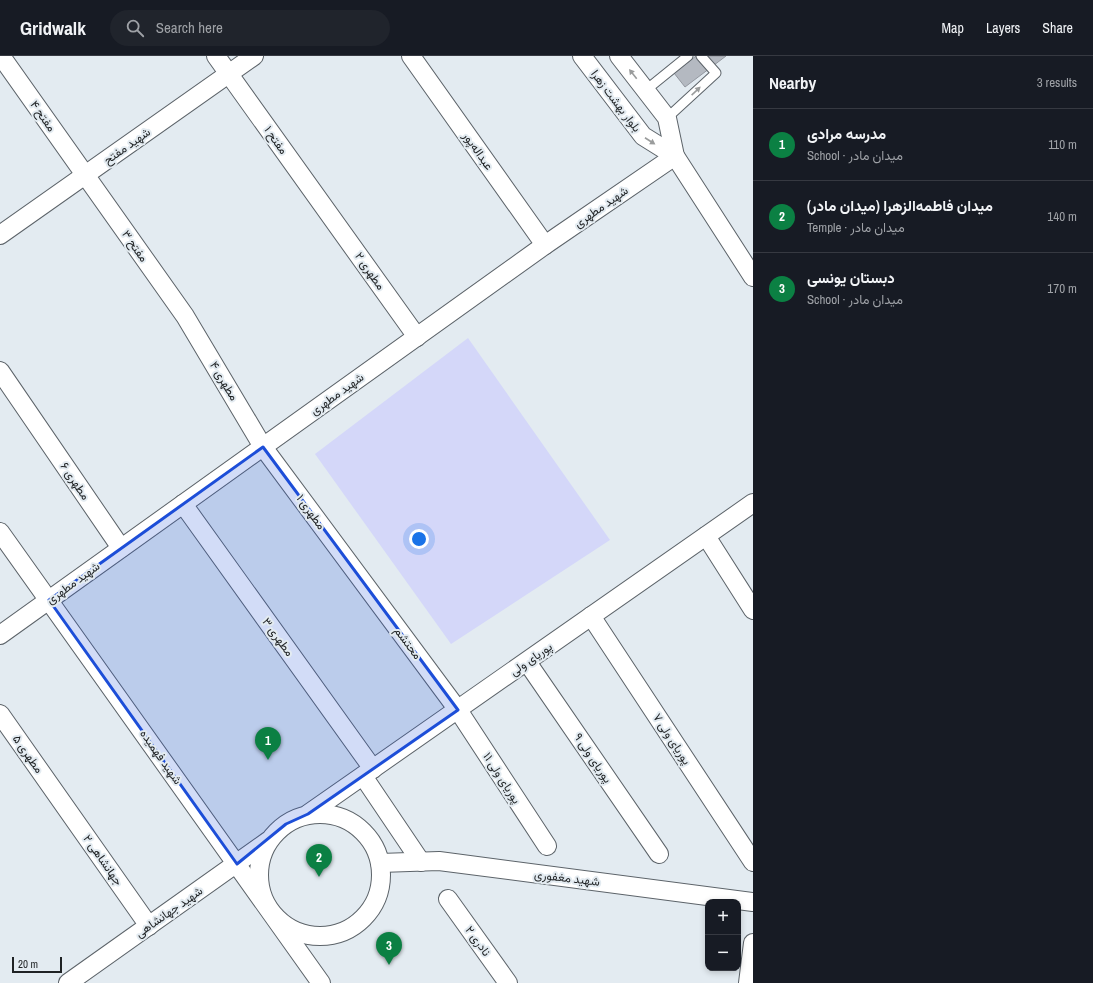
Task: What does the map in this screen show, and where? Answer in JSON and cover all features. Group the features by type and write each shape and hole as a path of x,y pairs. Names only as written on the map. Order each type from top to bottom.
{"street":[{"name":"مفتح ۴","path":"1,56 85,175"},
{"name":"مفتح ۱","path":"216,56 323,206"},
{"name":"شهید مفتح","path":"0,235 254,56"},
{"name":"عبداله‌پور","path":"411,56 546,245"},
{"name":"بلوار بهشت زهرا","path":"582,56 642,136 675,156"},
{"path":"619,56 667,118 675,156 753,277"},
{"name":"شهید مطهری","path":"0,635 546,245 675,156"},
{"name":"مفتح ۳","path":"85,175 185,316"},
{"name":"مطهری ۲","path":"323,206 417,337"},
{"name":"مطهری ۴","path":"185,316 263,447"},
{"name":"مطهری ۶","path":"0,371 121,548"},
{"name":"مطهری ۱","path":"263,447 358,577"},
{"name":"پوریای ولی","path":"308,814 753,503"},
{"name":"مطهری ۳","path":"183,504 368,772 421,862"},
{"name":"شهید فهمیده","path":"0,532 321,983"},
{"path":"706,536 753,610"},
{"name":"محتشم","path":"358,577 458,710"},
{"name":"پوریای ولی ۷","path":"591,616 753,862"},
{"name":"پوریای ولی ۹","path":"526,662 659,854"},
{"name":"پوریای ولی ۱۱","path":"458,710 547,846"},
{"name":"مطهری ۵","path":"0,714 56,794"},
{"name":"جهانشاهی ۲","path":"56,794 149,926"},
{"path":"308,814 332,814 354,823 371,840 380,863 380,887 371,909 355,926 332,935 308,936 286,926 269,910 260,887 260,863 269,841 286,824 308,814"},
{"name":"شهید جهانشاهی","path":"68,983 269,841"},
{"name":"شهید مغفوری","path":"380,863 439,861 753,902"},
{"name":"نادری ۲","path":"448,899 508,983"},
{"path":"744,980 753,943"}],"lane":[{"path":"646,90 688,56"},
{"path":"667,118 716,73 701,56"}],"highlighted area":[{"path":"263,447 458,710 308,814 286,824 237,864 49,600"}],"shaded area":[{"path":"468,338 610,540 451,644 315,454"}],"building":[{"path":"696,56 726,56 685,87 674,73"}],"place":[{"name":"مدرسه مرادی","path":"268,760"},
{"name":"میدان فاطمه‌الزهرا (میدان مادر)","path":"319,877"},
{"name":"دبستان یونسی","path":"389,965"}]}
